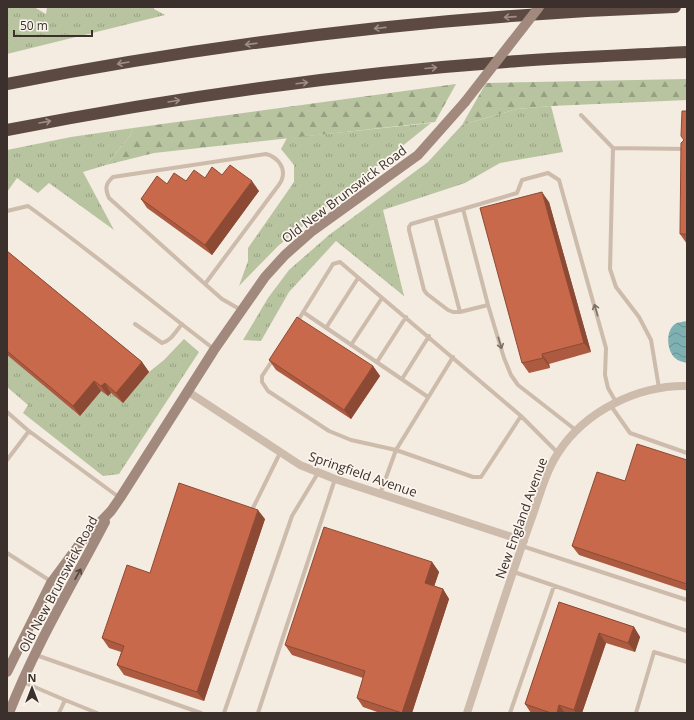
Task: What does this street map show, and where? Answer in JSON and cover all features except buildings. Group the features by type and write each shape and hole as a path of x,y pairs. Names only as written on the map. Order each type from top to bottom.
{"highway":[{"path":"7,84 145,59 231,46 368,29 510,16 674,7"},
{"path":"7,130 192,98 411,70 519,61 687,52"}],"main road":[{"name":"Old New Brunswick Road","path":"12,712 23,681 35,654 58,608 111,511 187,391 265,277 285,255 311,232 418,154 465,102 539,7"},
{"name":"Old New Brunswick Road","path":"7,671 52,582 82,541 111,511"}],"street":[{"name":"New England Avenue","path":"467,713 523,543 551,467 558,453 588,420 614,404 633,395 659,388 687,386"},
{"name":"Springfield Avenue","path":"187,391 300,465 335,479 523,543"}],"lane":[{"path":"581,115 613,148 687,149"},
{"path":"613,148 610,269 616,287 640,317 651,340 659,388"},
{"path":"205,284 279,184 282,178 282,169 280,161 274,156 266,154 113,177 105,188 109,198 205,284 222,299 241,310"},
{"path":"488,306 453,312 448,310 427,294 424,290 409,227 411,224 517,193 522,180 548,173 559,180 606,348 605,375 614,404 630,433 687,454"},
{"path":"7,211 28,206 83,246 214,350"},
{"path":"463,209 488,306 504,358 511,375 518,385 577,431"},
{"path":"435,217 460,312"},
{"path":"295,325 333,264 340,262 429,336 521,416 558,453"},
{"path":"326,328 358,278"},
{"path":"351,345 382,298"},
{"path":"303,312 428,397"},
{"path":"377,362 406,317"},
{"path":"135,324 162,343 171,338 182,324"},
{"path":"402,379 429,336"},
{"path":"278,351 262,376 262,382 268,391 329,431 351,440 396,450 473,477 481,477 521,416"},
{"path":"380,494 396,450 453,357"},
{"path":"7,412 35,436"},
{"path":"7,460 29,432 120,498"},
{"path":"252,510 280,453"},
{"path":"224,713 292,516 318,473"},
{"path":"258,713 335,479"},
{"path":"523,543 687,600"},
{"path":"7,553 52,582 58,608"},
{"path":"514,572 687,631"},
{"path":"510,713 554,586"},
{"path":"636,713 654,652 687,662"},
{"path":"35,654 201,713"},
{"path":"23,681 96,713"},
{"path":"59,713 65,700"}],"green space":[{"path":"7,7 34,7 46,14 47,7 154,7 154,9 165,15 7,54"},
{"path":"687,79 687,100 517,109 462,125 486,83"},
{"path":"456,84 435,122 154,153 106,165 130,136 133,128"},
{"path":"551,106 563,152 500,163 465,183 383,210 404,296 336,241 289,292 261,341 243,340 268,298 289,270 329,235 428,162 462,125 517,109"},
{"path":"431,123 278,246 239,286 248,261 248,248 294,182 294,165 281,149 287,138"},
{"path":"133,128 130,136 106,165 83,172 114,230 49,183 38,193 17,178 7,192 7,150 71,137"},
{"path":"184,339 199,352 119,474 103,476 23,413 28,405 7,387 7,355 80,416 101,391 108,396 111,393 123,402 149,372 164,360"}],"water":[{"path":"687,321 687,363 679,361 672,355 668,336 672,327 676,323"}]}
